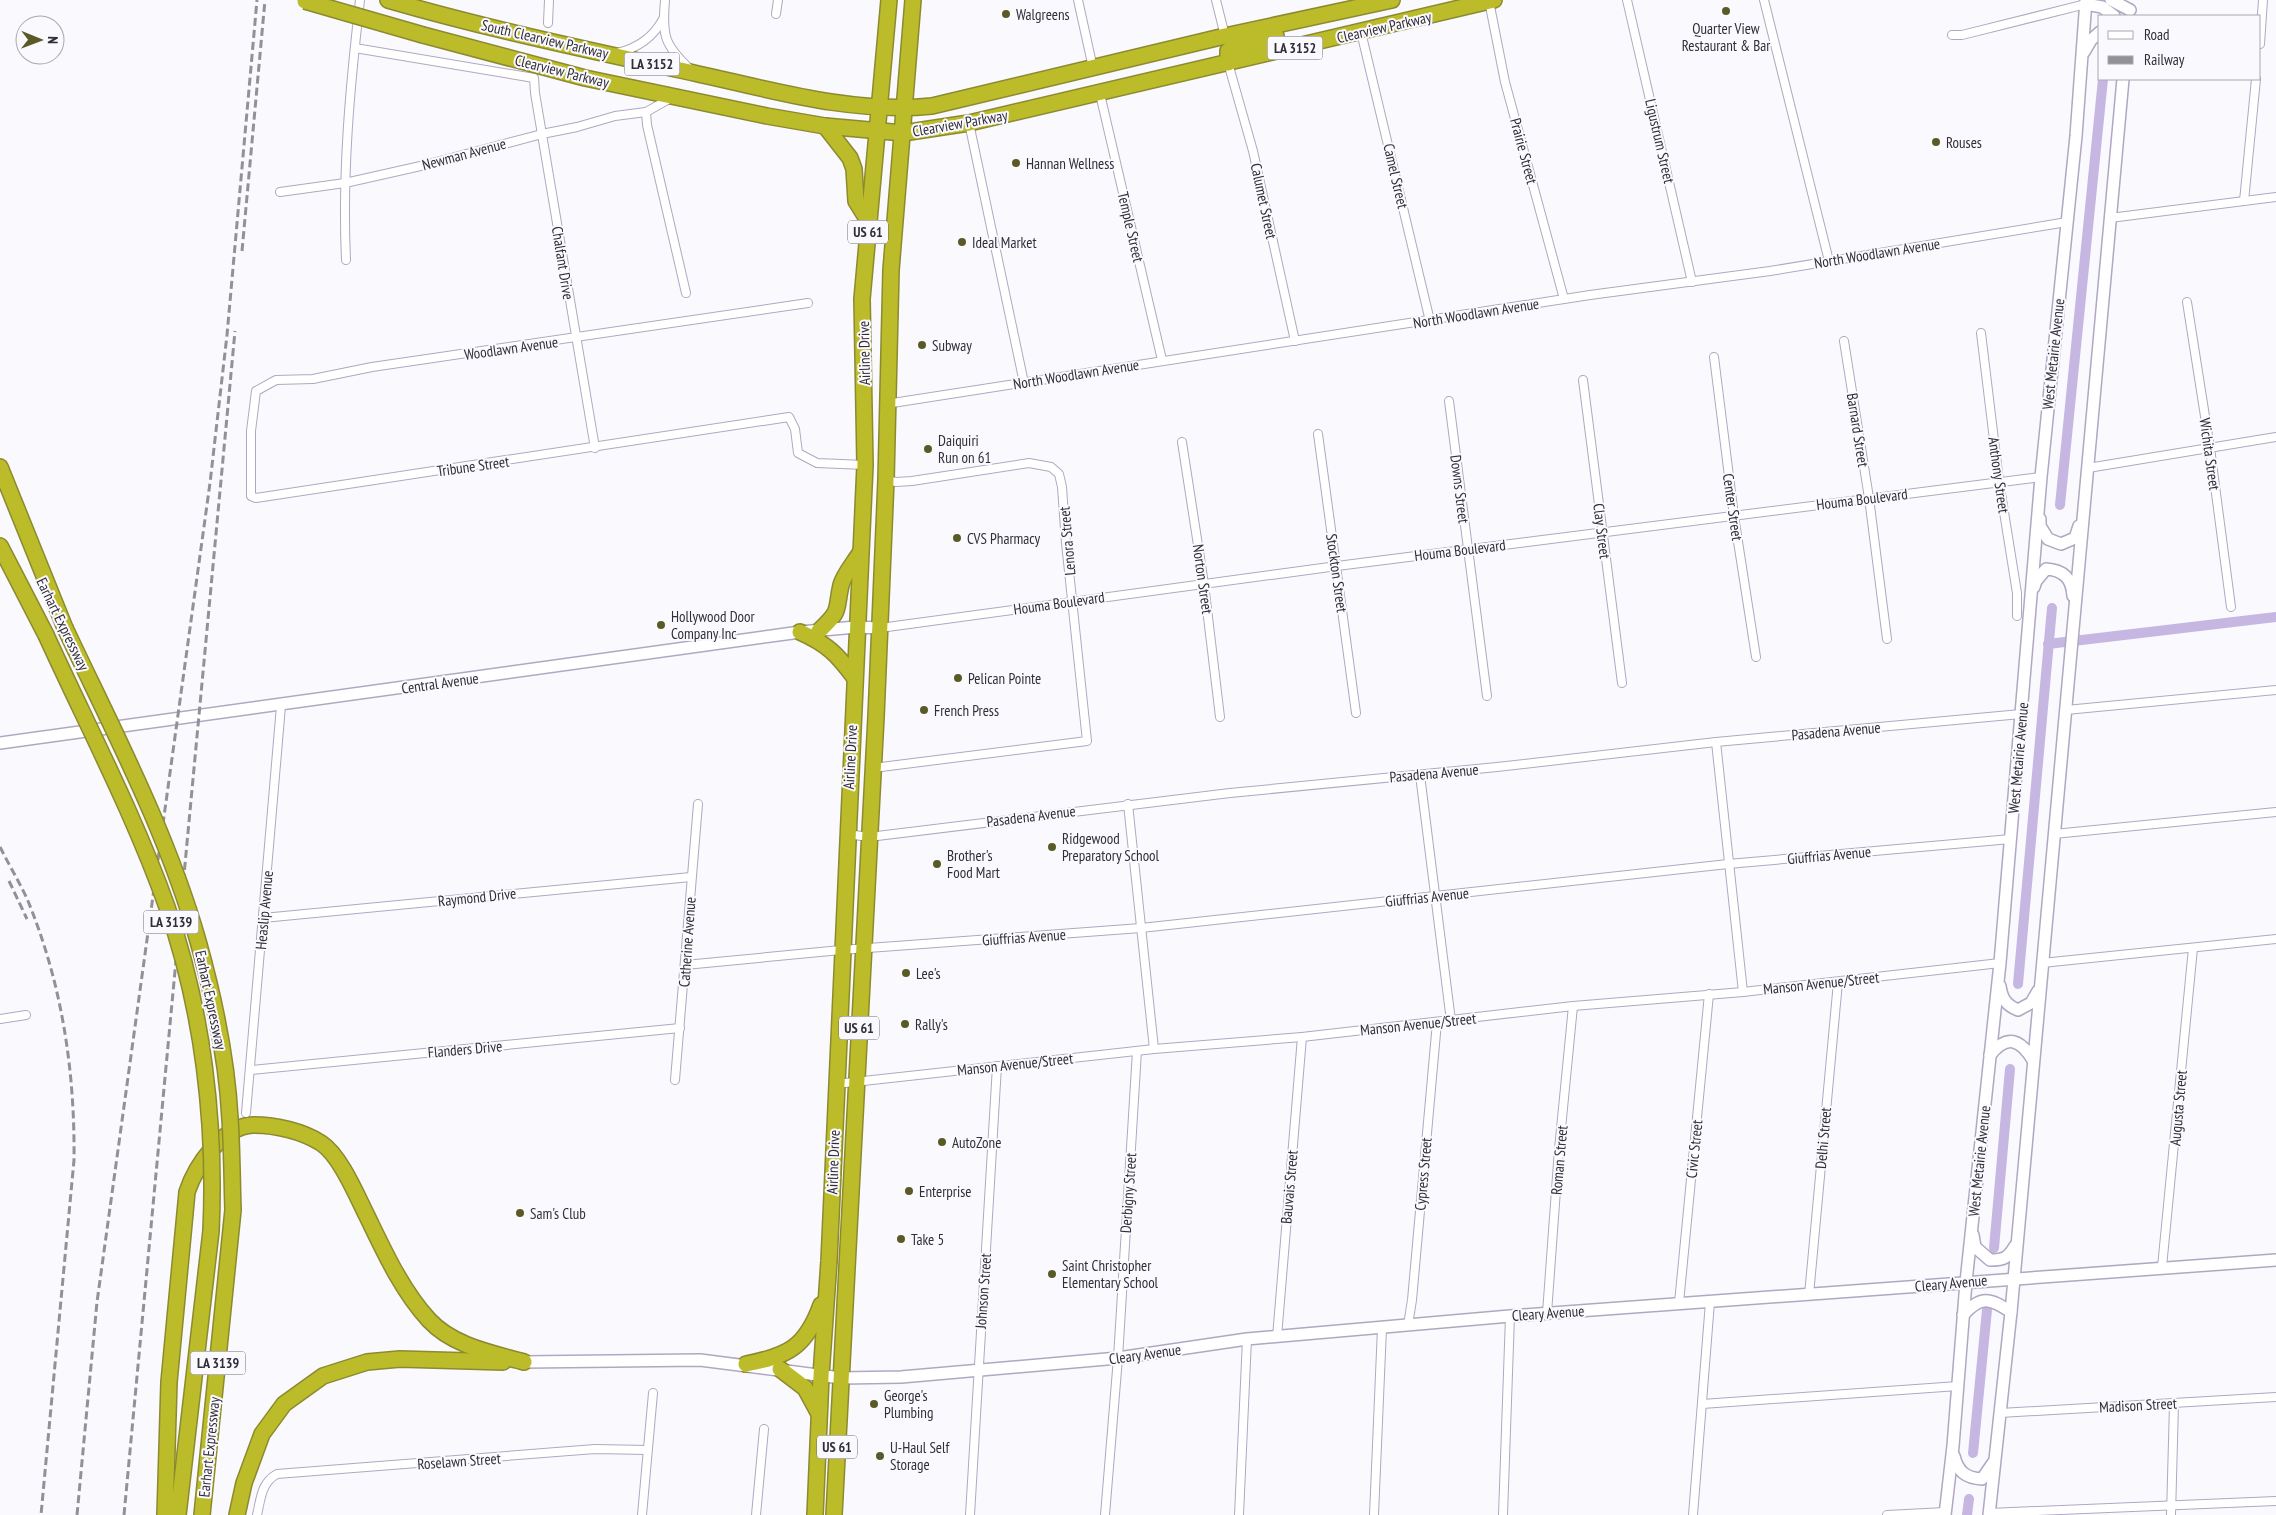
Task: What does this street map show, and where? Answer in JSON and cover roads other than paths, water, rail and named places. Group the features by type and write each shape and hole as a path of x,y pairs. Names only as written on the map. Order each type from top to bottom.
{"highway":[{"name":"Clearview Parkway","path":"304,0 422,35 585,78 825,126 903,133 969,123 1100,94 1492,1"},
{"name":"South Clearview Parkway","path":"388,0 607,54 694,73 831,102 879,107"},
{"name":"Airline Drive","path":"815,1515 865,465 862,299 889,0"},
{"name":"Airline Drive","path":"834,1515 880,628 891,270 913,0"},
{"name":"Clearview Parkway","path":"879,107 905,109 932,106 1225,36 1335,14 1354,5 1392,0"},
{"path":"1228,63 1228,51 1234,46 1317,26 1335,14"},
{"path":"825,126 850,158 854,170 856,201 869,222"},
{"path":"864,385 873,388 886,412"},
{"path":"0,467 65,628"},
{"name":"Earhart Expressway","path":"0,495 154,818 174,868 198,941 222,1053 230,1118 233,1210 202,1515"},
{"name":"Earhart Expressway","path":"0,546 46,635 150,863 168,909 191,994 202,1052 209,1114 213,1180 211,1231 178,1515"},
{"path":"819,630 834,616 839,607 842,584 860,552"},
{"path":"800,632 822,642 838,656 854,677"},
{"path":"165,1515 170,1382 187,1192 192,1178 215,1148 228,1134 244,1126 268,1125 295,1131 323,1144 345,1172 415,1304 430,1322 453,1339 524,1362"},
{"path":"746,1364 774,1359 798,1345 808,1336 826,1292"},
{"path":"237,1515 244,1483 262,1434 284,1404 323,1376 367,1362 400,1359 524,1362"},
{"path":"780,1369 806,1388 819,1416"}],"main road":[{"path":"2111,0 2130,9"},
{"path":"2086,2 2102,7 2113,15"},
{"name":"West Metairie Avenue","path":"1945,1514 1953,1446 1966,1282 2000,969 2041,476 2067,222 2086,2"},
{"path":"2082,55 2091,40 2098,34"},
{"path":"1989,1514 2011,1312 2123,80"},
{"path":"2039,508 2040,526 2048,539 2061,544 2075,538 2085,507"},
{"path":"2031,598 2036,581 2046,569 2058,570 2067,576 2073,592 2074,618"},
{"name":"Central Avenue","path":"0,743 281,706 800,632 856,627 880,628"},
{"path":"2000,969 2002,996 2008,1006 2018,1010 2031,1003 2040,988"},
{"path":"1990,1055 1998,1046 2010,1040 2026,1048 2033,1060"},
{"path":"1972,1228 1975,1247 1990,1260 2001,1260 2008,1257 2017,1242"},
{"name":"Cleary Avenue","path":"524,1362 654,1359 746,1364 840,1378 901,1377 1118,1358 1247,1339 1510,1316 2276,1260"},
{"path":"1963,1315 1971,1306 1985,1300 1993,1300 2011,1312"},
{"path":"1953,1446 1957,1467 1968,1478 1982,1479 1995,1460"}],"street":[{"path":"346,260 345,183 348,114 360,0"},
{"path":"548,23 549,0"},
{"path":"665,0 666,41 694,73"},
{"path":"776,14 778,0"},
{"path":"1078,0 1094,68"},
{"path":"1216,0 1225,36"},
{"name":"Ligustrum Street","path":"1628,0 1692,282"},
{"path":"1764,0 1829,261"},
{"path":"2261,29 2263,0"},
{"name":"Prairie Street","path":"1492,1 1505,82 1564,299"},
{"path":"1952,35 1962,35 2086,2"},
{"path":"607,54 642,44 657,30 664,19"},
{"name":"Camel Street","path":"1361,32 1430,321"},
{"name":"Chalfant Drive","path":"355,48 534,78 575,338 595,448"},
{"name":"Calumet Street","path":"1228,63 1253,150 1295,341"},
{"path":"2244,201 2256,80"},
{"name":"Temple Street","path":"1100,94 1162,360"},
{"path":"673,97 646,112 647,125 686,293"},
{"name":"Newman Avenue","path":"280,192 345,183 425,165 542,134 577,128 615,116 646,112"},
{"path":"969,123 1024,383"},
{"path":"2110,218 2276,197"},
{"name":"North Woodlawn Avenue","path":"886,412 1024,383 1162,360 1430,321 1564,299 1692,282 2067,222"},
{"name":"Wichita Street","path":"2187,302 2210,448 2231,607"},
{"name":"Woodlawn Avenue","path":"251,431 256,391 276,380 313,380 372,367 808,303"},
{"name":"Anthony Street","path":"1981,333 1999,481 2017,593 2017,616"},
{"name":"Barnard Street","path":"1844,340 1869,498 1887,639"},
{"name":"Center Street","path":"1714,356 1734,516 1756,657"},
{"name":"Clay Street","path":"1583,380 1622,683"},
{"name":"Downs Street","path":"1449,401 1487,696"},
{"name":"Tribune Street","path":"251,431 251,496 256,498 595,448 789,416 795,429 798,453 817,463 865,465"},
{"name":"Stockton Street","path":"1318,434 1356,713"},
{"path":"2088,468 2276,437"},
{"name":"Norton Street","path":"1182,442 1204,584 1220,717"},
{"name":"Lenora Street","path":"873,768 1086,742 1062,487 1059,474 1051,467 1029,463 912,481 896,482 886,480"},
{"name":"Houma Boulevard","path":"880,628 1602,531 1734,516 2041,476"},
{"path":"2066,710 2276,690"},
{"name":"Heaslip Avenue","path":"246,1113 281,706"},
{"name":"Pasadena Avenue","path":"847,834 870,836 1128,804 1420,775 1716,742 2021,714"},
{"path":"1716,742 1743,992"},
{"path":"1420,775 1451,1021"},
{"name":"Catherine Avenue","path":"675,1080 698,804"},
{"path":"1128,804 1154,1049"},
{"path":"2054,834 2276,812"},
{"name":"Giuffrias Avenue","path":"685,965 842,950 1141,928 1728,864 2011,839"},
{"name":"Raymond Drive","path":"263,918 692,877"},
{"path":"2042,963 2276,939"},
{"name":"Augusta Street","path":"2162,1267 2193,948"},
{"name":"Manson Avenue/Street","path":"836,1084 1154,1049 1302,1037 1573,1006 2000,969"},
{"name":"Delhi Street","path":"1809,1294 1838,982"},
{"name":"Civic Street","path":"1679,1303 1709,994"},
{"name":"Roman Street","path":"1547,1313 1559,1149 1573,1006"},
{"path":"0,1019 26,1015"},
{"name":"Cypress Street","path":"1408,1325 1412,1300 1437,1022"},
{"name":"Flanders Drive","path":"251,1070 680,1028"},
{"name":"Bauvais Street","path":"1277,1337 1302,1037"},
{"name":"Derbigny Street","path":"1105,1515 1118,1358 1137,1051"},
{"name":"Johnson Street","path":"970,1515 997,1066"},
{"path":"1693,1515 1710,1302"},
{"path":"1502,1515 1510,1316"},
{"path":"1374,1515 1382,1328"},
{"path":"1239,1515 1247,1339"},
{"path":"1702,1404 1958,1386"},
{"path":"642,1515 653,1393"},
{"name":"Madison Street","path":"2000,1413 2276,1397"},
{"path":"2171,1515 2174,1404"},
{"path":"756,1515 764,1429"},
{"name":"Roselawn Street","path":"257,1515 264,1485 271,1477 277,1474 595,1449 647,1450"},
{"path":"1989,1514 2171,1504 2276,1501"},
{"path":"1887,1515 1945,1514"}],"waterway":[{"path":"2060,505 2103,80"},
{"path":"2018,984 2052,608"},
{"path":"2048,644 2276,617"},
{"path":"1994,1248 2010,1069"},
{"path":"1973,1453 1987,1310"},
{"path":"1967,1515 1969,1499"}],"railway":[{"path":"77,1515 97,1302 210,483 227,335 257,0"},
{"path":"242,251 265,0"},
{"path":"124,1515 235,331"},
{"path":"0,847 28,901 50,964 64,1028 72,1094 74,1160 41,1515"},
{"path":"9,881 27,919"}],"place":[{"name":"Quarter View Restaurant & Bar","path":"1726,11"},
{"name":"Walgreens","path":"1006,14"},
{"name":"Rouses","path":"1936,142"},
{"name":"Hannan Wellness","path":"1016,163"},
{"name":"Ideal Market","path":"962,242"},
{"name":"Subway","path":"922,345"},
{"name":"Daiquiri Run on 61","path":"928,449"},
{"name":"CVS Pharmacy","path":"957,538"},
{"name":"Hollywood Door Company Inc","path":"661,625"},
{"name":"Pelican Pointe","path":"958,678"},
{"name":"French Press","path":"924,710"},
{"name":"Ridgewood Preparatory School","path":"1052,847"},
{"name":"Brother's Food Mart","path":"937,864"},
{"name":"Lee's","path":"906,973"},
{"name":"Rally's","path":"905,1024"},
{"name":"AutoZone","path":"942,1142"},
{"name":"Enterprise","path":"909,1191"},
{"name":"Sam's Club","path":"520,1213"},
{"name":"Take 5","path":"901,1239"},
{"name":"Saint Christopher Elementary School","path":"1052,1274"},
{"name":"George's Plumbing","path":"874,1404"},
{"name":"U-Haul Self Storage","path":"880,1456"}]}
